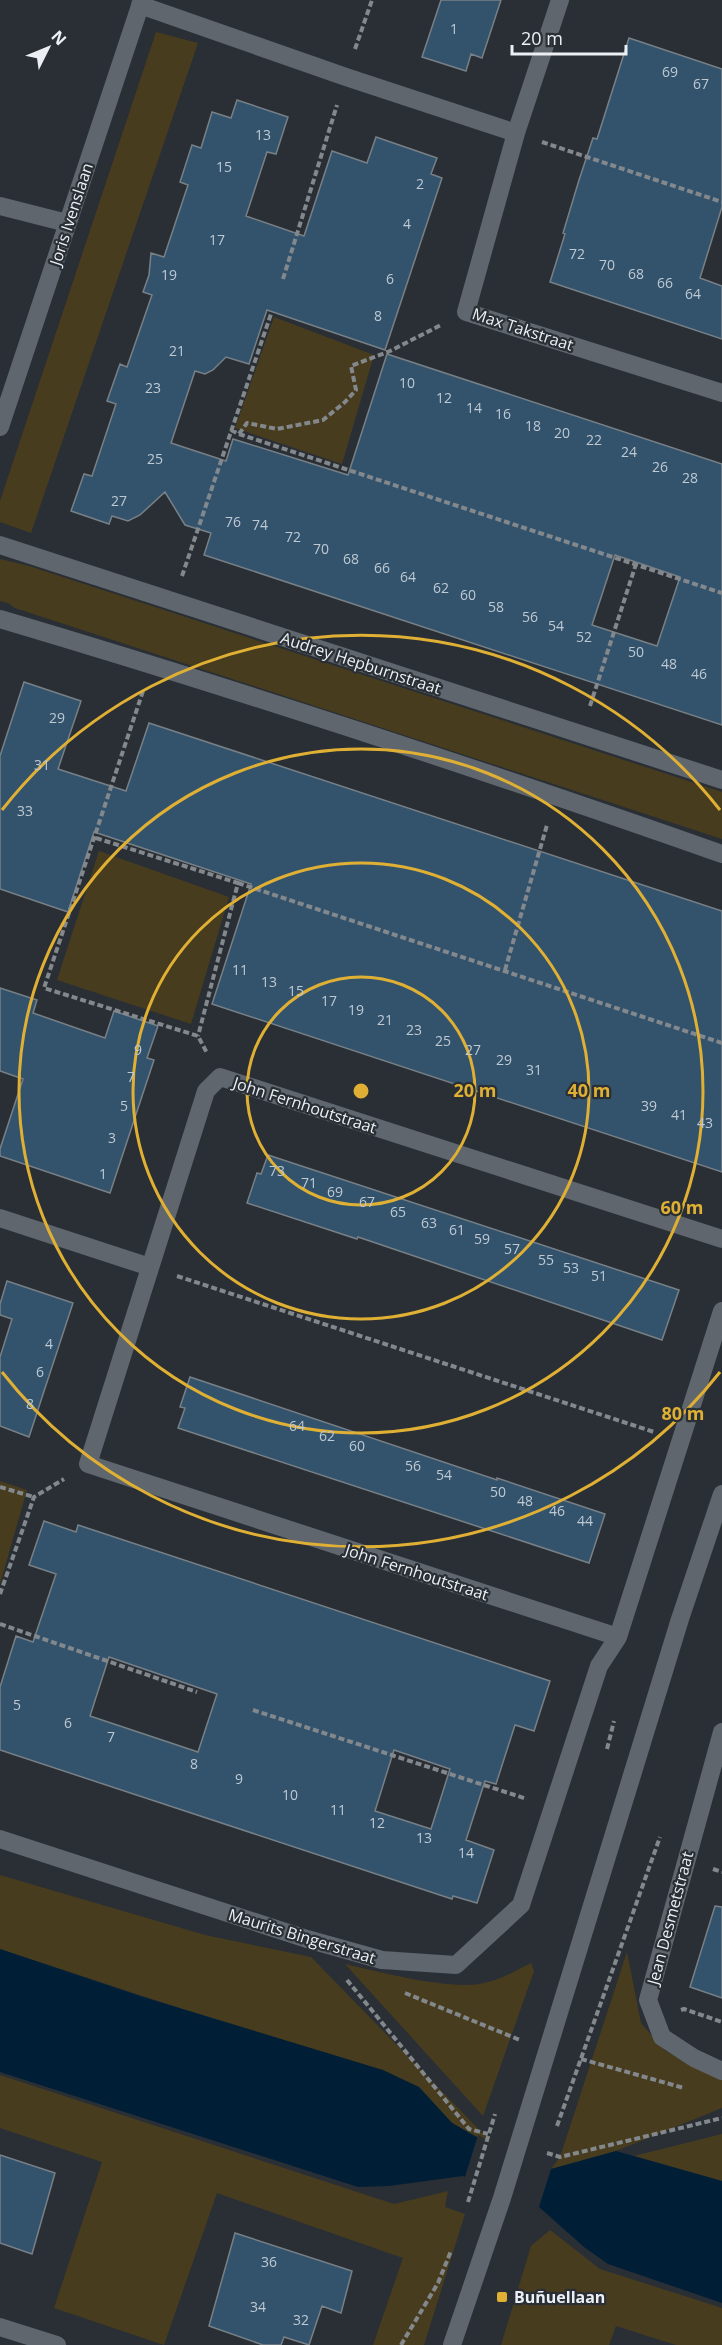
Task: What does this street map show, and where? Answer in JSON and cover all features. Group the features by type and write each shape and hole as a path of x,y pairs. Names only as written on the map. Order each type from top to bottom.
{"street":[{"name":"Max Takstraat","path":"560,0 516,133 466,312 722,393"},
{"path":"141,3 346,77 516,133"},
{"name":"Joris Ivenslaan","path":"0,427 141,3"},
{"path":"0,206 68,223"},
{"name":"Audrey Hepburnstraat","path":"0,545 722,780"},
{"path":"0,620 152,664 556,795 722,854"},
{"name":"John Fernhoutstraat","path":"618,1637 88,1464 206,1091 220,1077 722,1239"},
{"path":"0,1218 150,1267"},
{"path":"618,1637 722,1311"},
{"path":"452,2345 525,2127 680,1619 722,1494"},
{"name":"Maurits Bingerstraat","path":"0,1839 307,1939 382,1960 456,1965 521,1905 599,1666 618,1637"},
{"name":"Jean Desmetstraat","path":"722,1731 648,2000 662,2037 694,2058 722,2071"},
{"path":"0,2327 57,2345"}],"path":[{"path":"283,279 372,0"},
{"path":"516,133 722,202"},
{"path":"238,434 247,423 277,429 323,420 356,390 351,366 390,351 466,312"},
{"path":"173,602 271,314"},
{"path":"231,430 722,593"},
{"path":"581,734 636,564"},
{"path":"152,664 96,838 44,988 198,1036"},
{"path":"504,970 556,795"},
{"path":"96,838 722,1043"},
{"path":"220,1077 198,1036 237,883"},
{"path":"150,1267 680,1441"},
{"path":"0,1594 34,1497 88,1464"},
{"path":"0,1487 34,1497"},
{"path":"0,1624 197,1692"},
{"path":"252,1710 553,1807"},
{"path":"554,2136 662,1833"},
{"path":"340,1972 469,2128 492,2136"},
{"path":"395,1988 521,2040"},
{"path":"655,2019 684,2009 722,2022"},
{"path":"581,2059 690,2089"},
{"path":"467,2205 470,2188 494,2117"},
{"path":"537,2150 560,2157 722,2118"},
{"path":"401,2345 438,2283 454,2243"}],"shaded area":[{"path":"156,32 198,43 31,533 0,522 0,501"},
{"path":"274,317 374,355 342,464 235,428"},
{"path":"0,559 29,566 722,792 722,839 15,608 0,601"},
{"path":"99,851 229,897 191,1024 57,980"},
{"path":"0,1481 27,1490 0,1584"},
{"path":"0,1875 205,1935 311,1957 498,2149 452,2123 419,2087 0,1949"},
{"path":"627,1952 641,2023 664,2050 722,2080 722,2108 616,2151 551,2169 560,2157"},
{"path":"531,1963 534,1971 483,2116 345,1964 412,1979 465,1985 493,1981"},
{"path":"0,2075 394,2204 448,2191 445,2207 465,2214 424,2345 373,2345 403,2258 217,2193 164,2345 54,2308 102,2162 0,2128"},
{"path":"722,2134 722,2181 634,2156"},
{"path":"550,2230 600,2269 722,2308 722,2345 676,2345 616,2326 609,2345 501,2345 531,2246"}],"water":[{"path":"0,1949 140,1996 383,2070 419,2087 452,2123 498,2149 551,2169 616,2151 722,2181 722,2303 608,2264 584,2247 539,2207 463,2176 389,2186 358,2187 0,2072"}],"pier":[{"path":"478,2135 499,2147 552,2166 538,2210 464,2180"}],"building":[{"path":"441,0 501,0 482,58 471,54 466,71 422,57"},
{"path":"629,38 722,69 722,207 700,278 722,286 722,339 550,282 579,180 593,138 597,139"},
{"path":"237,100 288,117 276,154 267,152 246,216 304,236 332,151 367,163 376,137 437,158 431,174 442,178 385,350 267,310 249,364 226,357 213,370 205,374 195,371 171,443 226,461 233,439 348,475 387,354 722,464 722,725 204,555 211,533 185,525 165,492 140,515 128,521 112,516 109,524 71,511 84,474 92,476 116,404 107,401 120,364 127,367 152,295 143,292 149,275 151,253 164,257 188,185 180,182 192,145 201,148 212,112 231,118","holes":["615,555 680,577 657,646 592,625"]},
{"path":"24,682 81,701 58,769 126,791 149,723 722,911 722,1172 212,1004 251,884 94,832 68,912 0,889 0,756"},
{"path":"0,988 37,1000 33,1013 105,1038 114,1011 158,1026 147,1058 154,1060 110,1193 0,1156 0,1149 23,1079 0,1071"},
{"path":"268,1155 679,1290 662,1340 358,1237 357,1239 247,1203 257,1173 261,1174"},
{"path":"7,1281 73,1303 29,1437 0,1426 0,1357 12,1319 0,1315 0,1304"},
{"path":"190,1377 605,1514 589,1563 178,1428 185,1408 180,1407"},
{"path":"44,1521 76,1532 78,1525 550,1681 534,1731 515,1725 496,1784 485,1781 466,1840 494,1850 477,1903 453,1896 452,1899 0,1750 0,1687 16,1636 33,1642 56,1574 29,1565","holes":["109,1657 217,1694 198,1752 90,1716","394,1750 450,1769 431,1829 375,1811"]},
{"path":"715,1906 722,1907 722,1998 690,1987"},
{"path":"0,2155 55,2173 32,2254 0,2243"},
{"path":"235,2233 352,2271 341,2313 322,2306 309,2345 284,2337 281,2345 263,2345 209,2326"}],"place":[{"name":"Buñuellaan","path":"502,2297"}]}
